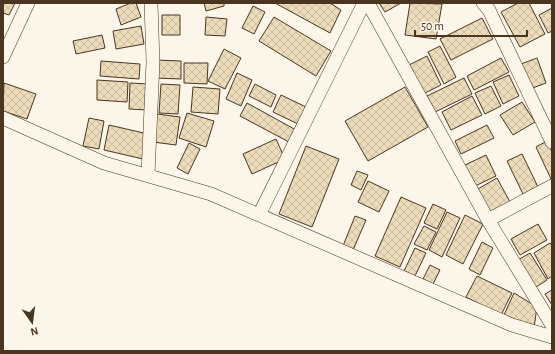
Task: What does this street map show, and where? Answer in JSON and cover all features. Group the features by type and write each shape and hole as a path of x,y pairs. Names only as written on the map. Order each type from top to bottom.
{"street":[{"path":"3,57 28,3"},
{"path":"148,175 153,62 152,3"},
{"path":"259,215 364,3"},
{"path":"368,3 488,220 552,325"},
{"path":"483,3 489,10 552,142"},
{"path":"3,118 104,163 211,194 512,325 552,337"},
{"path":"488,220 552,186"}],"building":[{"path":"3,3 15,3 9,15 3,13"},
{"path":"131,3 136,3 141,17 121,25 116,9"},
{"path":"204,3 224,3 224,6 206,11"},
{"path":"275,3 330,3 341,10 330,33"},
{"path":"379,3 401,3 385,12"},
{"path":"410,3 442,4 436,39 405,35"},
{"path":"518,3 529,3 545,34 520,47 501,12"},
{"path":"253,6 265,12 254,34 242,28"},
{"path":"552,8 552,31 548,33 539,15"},
{"path":"162,15 180,15 180,35 162,35"},
{"path":"206,17 227,19 225,36 205,35"},
{"path":"274,17 331,51 316,76 259,41"},
{"path":"482,18 493,39 451,60 440,39"},
{"path":"141,26 144,44 116,49 113,31"},
{"path":"102,35 105,48 76,54 73,41"},
{"path":"440,46 456,77 444,84 428,52"},
{"path":"224,49 241,58 225,89 208,81"},
{"path":"427,56 441,85 423,94 409,65"},
{"path":"501,58 509,72 474,90 467,76"},
{"path":"537,58 546,83 530,89 521,64"},
{"path":"156,60 181,61 181,79 155,78"},
{"path":"101,61 140,64 139,79 100,76"},
{"path":"184,63 208,63 207,84 184,83"},
{"path":"237,73 252,80 241,106 226,99"},
{"path":"509,75 519,96 503,104 493,82"},
{"path":"464,78 472,94 435,112 427,96"},
{"path":"97,80 128,82 127,102 97,100"},
{"path":"4,83 36,94 27,119 3,111"},
{"path":"130,83 148,84 147,110 129,109"},
{"path":"161,84 180,85 178,114 159,113"},
{"path":"255,84 276,95 271,107 249,96"},
{"path":"491,86 501,106 485,114 475,93"},
{"path":"193,87 220,89 218,114 191,112"},
{"path":"405,87 428,127 368,161 345,121"},
{"path":"281,95 306,107 298,124 273,112"},
{"path":"472,96 482,115 451,130 442,112"},
{"path":"522,102 535,122 513,135 500,115"},
{"path":"247,103 296,130 289,142 240,116"},
{"path":"187,113 214,121 206,147 179,138"},
{"path":"157,114 180,117 176,145 153,142"},
{"path":"89,118 104,121 99,149 83,146"},
{"path":"109,125 148,134 143,159 104,150"},
{"path":"487,125 494,138 461,154 455,141"},
{"path":"276,139 285,159 252,174 243,154"},
{"path":"547,141 552,152 552,181 536,147"},
{"path":"189,143 200,149 188,174 177,168"},
{"path":"306,146 339,159 312,227 279,214"},
{"path":"522,154 538,187 523,194 507,161"},
{"path":"486,155 496,176 473,187 463,166"},
{"path":"357,171 368,175 361,190 351,185"},
{"path":"497,178 510,202 489,214 476,190"},
{"path":"368,181 389,191 379,212 358,202"},
{"path":"401,197 426,208 400,267 375,256"},
{"path":"433,204 446,210 437,229 424,223"},
{"path":"447,212 460,218 442,257 429,250"},
{"path":"465,215 483,224 463,264 446,255"},
{"path":"355,216 366,220 353,250 343,246"},
{"path":"538,224 547,240 520,255 511,239"},
{"path":"424,226 436,232 427,250 414,244"},
{"path":"482,242 493,248 480,275 469,269"},
{"path":"550,243 552,246 552,276 548,279 534,253"},
{"path":"415,248 426,253 415,276 404,271"},
{"path":"530,253 547,280 533,289 516,261"},
{"path":"430,265 440,270 433,284 423,279"},
{"path":"477,276 512,293 501,315 466,297"},
{"path":"552,290 552,305 545,294"},
{"path":"514,293 537,307 534,328 504,315"}]}
